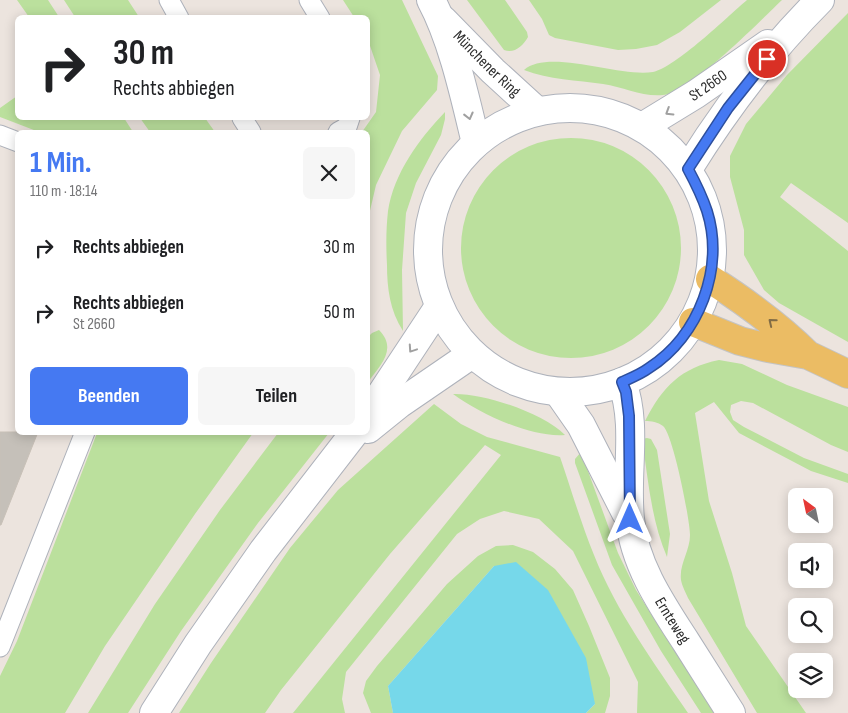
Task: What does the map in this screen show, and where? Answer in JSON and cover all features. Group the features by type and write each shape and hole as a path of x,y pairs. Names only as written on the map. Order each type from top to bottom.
{"main road":[{"path":"796,25 820,0"},
{"name":"Münchener Ring","path":"436,8 493,71 537,111"},
{"name":"Münchener Ring","path":"436,8 462,88 476,143"},
{"name":"St 2660","path":"642,127 696,94 796,25"},
{"name":"St 2660","path":"688,169 728,108 796,25"},
{"path":"551,108 589,108 617,115 642,127 668,147 688,169 702,197 711,226 713,244 710,279 700,310 693,322 674,348 650,368 622,382 588,391 558,392 538,389 512,380 490,369 472,354 452,328 438,308 432,290 428,248 431,222 437,202 448,178 476,143 510,121 537,111 551,108"},
{"path":"710,279 747,302 774,323 808,355"},
{"path":"370,411 438,308"},
{"path":"693,322 740,341 808,355 848,374"},
{"path":"370,427 472,354"},
{"name":"Ernteweg","path":"622,382 626,392 629,416 630,519 637,549 651,584 669,616 731,713"},
{"name":"Ernteweg","path":"558,392 586,434 630,519"},
{"path":"154,713 198,644 263,551 316,480 354,437"}],"lane":[{"path":"169,0 178,15"},
{"path":"309,0 318,15"},
{"path":"342,130 347,127 349,120"},
{"path":"0,135 15,141"},
{"path":"0,646 84,435"}],"green space":[{"path":"17,0 48,0 58,15 28,15"},
{"path":"64,0 128,0 138,15 74,15"},
{"path":"343,0 402,0 438,76 437,90 402,131 376,185 370,211 370,130 363,130 376,112 380,75 370,46 370,15 353,15"},
{"path":"467,0 505,0 527,32 528,37 515,50 504,50"},
{"path":"529,0 721,0 680,32 657,45 618,50 555,38 549,35 542,19"},
{"path":"747,0 782,0 707,70 675,91 663,95 648,95 611,85 553,78 524,70 535,64 550,62 639,73 653,72 688,52"},
{"path":"848,13 848,223 791,183 780,197 848,251 848,342 779,303 764,290 744,255 744,230 730,177 730,156 746,124 787,75"},
{"path":"15,97 15,120 125,120 132,130 34,130 0,117 0,108"},
{"path":"445,112 441,135 416,183 406,213 402,270 403,331 392,307 389,291 386,245 388,211 396,183 409,157"},
{"path":"141,120 206,120 214,130 149,130"},
{"path":"560,138 582,138 613,146 632,156 649,170 663,187 673,206 679,226 681,248 679,270 673,290 663,309 649,326 632,340 603,354 582,358 560,358 539,354 519,345 501,333 486,318 474,300 465,280 461,259 461,237 465,216 474,196 486,178 501,163 519,151 539,142"},
{"path":"379,330 387,344 387,351 382,364 370,379 370,335"},
{"path":"719,360 742,364 787,385 848,407 848,452 831,445 753,403 741,401 731,405 730,412 733,420 744,427 804,458 848,474 848,483 811,471 739,433 714,402 695,413 709,501 732,573 746,626 788,687 788,698 796,698 806,713 757,713 688,598 682,582 682,568 690,535 680,478 667,432 659,424 645,421 666,388 674,380 706,363"},
{"path":"453,394 480,397 512,406 543,419 565,435 537,433 522,429 492,417"},
{"path":"434,404 461,424 487,437 560,457 589,543 613,596 636,636 688,713 637,713 638,682 573,551 539,519 504,511 480,519 457,534 346,672 342,699 345,713 293,713 501,455 485,445 390,554 281,690 265,713 179,713 290,548 338,490"},
{"path":"96,435 252,435 105,646 65,713 0,713 0,676 17,641"},
{"path":"276,435 327,435 258,523 181,631 128,713 88,713 155,604 220,510"},
{"path":"642,439 651,439 657,450 670,534 667,557 657,528 651,499"},
{"path":"581,452 618,553 636,590 714,713 701,713 661,651 612,565 575,463 575,459"},
{"path":"513,545 533,552 555,569 573,590 610,678 610,696 605,713 586,713 595,704 494,566 388,686 393,713 371,713 363,693 366,681 377,666 447,584 478,556 496,546"}],"water":[{"path":"516,562 548,590 586,658 595,704 586,713 393,713 388,686 494,566"}],"building":[{"path":"0,432 15,432 15,435 37,435 1,525"}],"route":[{"path":"630,519 629,416 626,392 622,382 650,368 674,348 685,335 700,310 710,279 713,244 708,212 688,169 728,108 767,59"}]}
